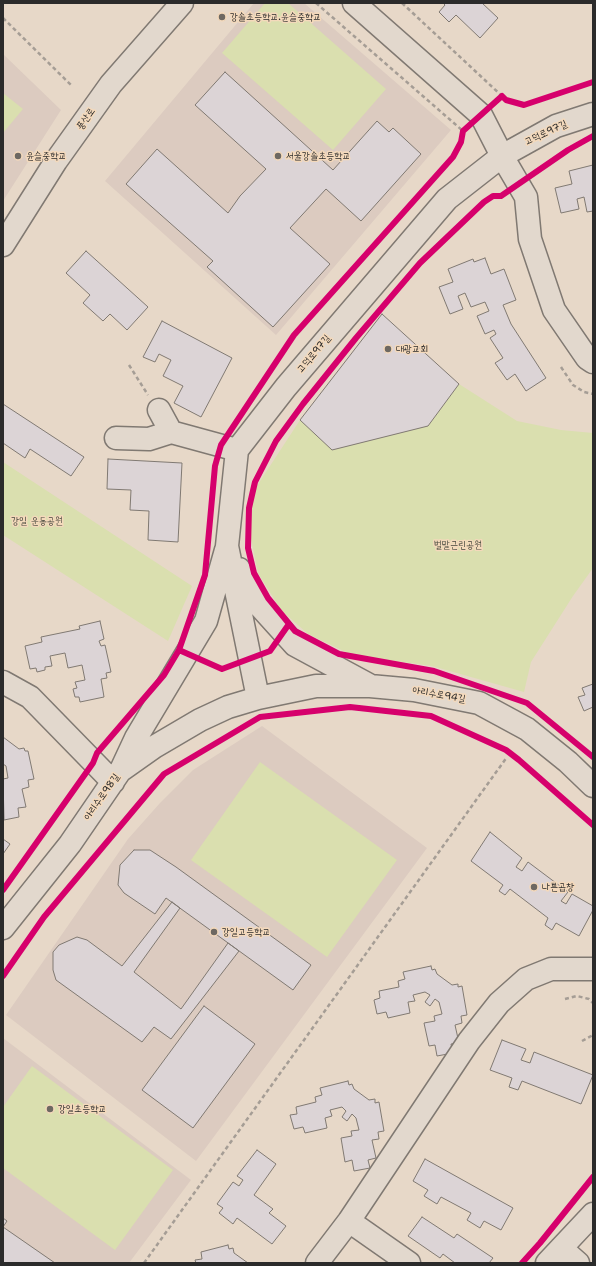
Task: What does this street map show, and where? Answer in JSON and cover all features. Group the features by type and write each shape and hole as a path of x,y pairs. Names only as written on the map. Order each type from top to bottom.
{"street":[{"name":"풍산로","path":"3,245 56,161 111,84 182,3"},
{"path":"354,3 482,114 502,156 526,197 530,239 554,310 587,358 593,362"},
{"name":"고덕로97길","path":"237,450 286,387 447,199 502,156 556,126 593,114"},
{"path":"159,410 171,432"},
{"path":"3,682 30,697 116,776 136,738 206,621 227,546 237,450 171,432 150,439 116,438"},
{"path":"227,546 257,603 295,645 370,686"},
{"path":"227,546 258,698"},
{"name":"아리수로94길","path":"258,698 316,686 370,686 414,690 479,703 527,729 568,762 593,786"},
{"name":"아리수로98길","path":"3,928 70,844 116,776 154,747 200,720 228,707 258,698"},
{"path":"317,1263 349,1221 469,1042 499,1003 526,979 551,969 593,969"},
{"path":"578,1263 554,1255 593,1214"},
{"path":"349,1221 409,1263"}],"path":[{"path":"316,3 462,134"},
{"path":"402,3 504,98"},
{"path":"3,18 72,86"},
{"path":"129,365 159,410"},
{"path":"561,367 573,385 584,392 593,394"},
{"path":"506,750 515,756"},
{"path":"144,1263 507,757"},
{"path":"565,999 577,996 589,999 593,1003"},
{"path":"582,1041 593,1035"}],"shaded area":[{"name":"서울강솔초등학교","path":"254,3 304,3 451,130 276,335 105,181"},
{"name":"윤슬중학교","path":"3,54 61,110 3,201"},
{"name":"강일고등학교","path":"262,726 427,848 196,1161 6,1015 128,839 160,803 193,770"},
{"name":"강일초등학교","path":"3,1038 191,1180 129,1263 3,1263"}],"green space":[{"path":"265,3 288,3 386,89 333,150 222,53"},
{"path":"3,93 23,109 3,133"},
{"name":"벌말근린공원","path":"459,384 517,421 561,430 593,433 593,568 573,596 531,662 524,692 432,666 352,655 308,634 281,610 258,573 250,534 253,492 300,420 428,426"},
{"name":"강일 운동공원","path":"3,462 192,586 168,641 3,535"},
{"path":"260,762 397,860 327,957 191,860"},
{"name":"강일초등학교","path":"32,1066 173,1170 115,1250 3,1168 3,1107"}],"building":[{"path":"443,3 482,3 498,18 480,38 456,15 449,22 439,12 445,5"},
{"path":"225,72 333,170 377,121 389,132 393,128 421,154 361,221 326,189 290,228 330,264 273,327 207,267 213,261 126,184 157,149 228,213 240,196 266,169 195,105"},
{"path":"593,165 593,211 587,212 584,197 577,199 579,209 561,213 555,188 572,184 569,171"},
{"path":"86,251 148,307 127,330 110,314 103,321 83,303 90,295 66,273"},
{"path":"485,258 491,274 504,269 516,300 503,305 511,324 546,378 526,391 515,374 507,380 495,363 503,358 490,338 496,334 494,330 485,334 477,316 489,311 485,302 471,307 465,293 458,296 463,309 450,314 439,287 453,282 448,269 473,259 474,262"},
{"name":"대광교회","path":"382,314 459,384 428,426 332,450 300,420"},
{"path":"162,321 232,358 201,417 174,403 183,386 163,376 171,360 159,354 155,362 143,357"},
{"path":"3,404 84,457 71,476 30,449 25,458 3,443"},
{"path":"108,459 182,463 178,542 148,540 149,511 130,510 131,490 107,489"},
{"path":"100,621 104,639 99,641 101,646 105,645 111,672 106,673 107,678 101,679 104,697 80,702 79,697 75,697 73,689 77,688 75,682 85,680 82,665 68,668 65,653 50,656 52,666 45,667 45,670 37,672 36,668 30,669 25,646 42,642 41,637 80,629 79,626"},
{"path":"593,684 593,707 584,711 578,697 585,695 582,688"},
{"path":"3,737 19,749 24,748 25,751 28,751 34,779 28,780 29,787 22,789 26,807 18,808 19,817 4,820 3,779 8,778 6,766 3,764"},
{"path":"490,832 522,858 516,867 522,871 528,862 568,892 561,901 566,904 572,894 593,906 593,910 579,936 556,923 552,930 545,925 548,918 510,889 505,895 499,891 503,885 471,861"},
{"path":"3,839 10,844 3,854"},
{"path":"134,850 150,850 176,867 311,965 293,990 166,898 155,914 124,893 118,885 120,865"},
{"path":"172,902 180,908 134,972 181,1009 228,943 239,951 171,1039 154,1027 142,1042 56,980 53,970 53,952 59,945 77,937 87,940 122,966"},
{"path":"431,966 432,970 435,969 437,974 452,985 458,984 458,987 462,986 467,1015 461,1016 462,1023 455,1025 459,1043 451,1044 453,1053 437,1056 435,1045 429,1046 424,1023 435,1021 434,1016 442,1014 439,1002 435,999 430,1006 425,1002 430,995 425,992 413,995 415,1001 408,1002 410,1013 388,1018 386,1012 377,1014 374,1000 380,998 379,991 399,987 398,981 405,979 403,972"},
{"path":"204,1006 255,1044 193,1128 142,1090"},
{"path":"502,1040 526,1049 521,1060 530,1063 534,1052 593,1075 581,1104 522,1081 518,1090 509,1087 512,1078 490,1070"},
{"path":"348,1081 349,1085 352,1084 354,1089 369,1100 375,1099 375,1103 379,1102 384,1131 378,1132 379,1139 372,1140 376,1158 368,1160 370,1168 354,1171 352,1160 345,1162 341,1138 352,1136 351,1131 359,1130 356,1118 352,1114 347,1121 342,1117 346,1111 342,1107 330,1110 332,1116 325,1118 327,1128 305,1133 303,1127 294,1129 290,1115 297,1114 296,1107 316,1102 315,1097 322,1095 320,1088"},
{"path":"257,1150 276,1164 254,1195 273,1209 269,1213 286,1226 272,1244 237,1218 233,1224 219,1213 223,1208 217,1204 233,1182 239,1186 243,1180 237,1176"},
{"path":"425,1159 513,1208 501,1230 484,1221 480,1228 467,1220 471,1213 441,1197 437,1204 424,1196 428,1190 413,1181"},
{"path":"422,1217 454,1238 457,1234 493,1258 489,1263 455,1263 443,1254 440,1258 408,1236"},
{"path":"3,1218 7,1221 3,1227"},
{"path":"3,1227 55,1263 3,1263"},
{"path":"228,1245 229,1249 233,1248 234,1253 248,1263 196,1263 195,1260 202,1259 201,1252"}],"cycle path":[{"path":"3,890 93,763 97,753 164,675 179,650 205,575 215,466 221,445 294,335 453,157 461,142 463,131 502,96 506,100 524,105 593,82"},
{"path":"593,136 568,150 501,196 493,196 484,202 420,263 356,338 303,404 276,441 255,482 249,508 248,548 254,573 268,598 295,631 339,654 434,671 527,703 593,757"},
{"path":"179,650 222,669 270,651 289,624"},
{"path":"3,976 44,917 164,774 260,717 350,707 431,716 506,750 593,825"},
{"path":"522,1263 593,1177"}],"place":[{"name":"강솔초등학교.윤슬중학교","path":"222,17"},
{"name":"윤슬중학교","path":"18,156"},
{"name":"서울강솔초등학교","path":"278,156"},
{"name":"대광교회","path":"388,349"},
{"name":"나쁜곱창","path":"534,887"},
{"name":"강일고등학교","path":"214,932"},
{"name":"강일초등학교","path":"50,1109"}]}
